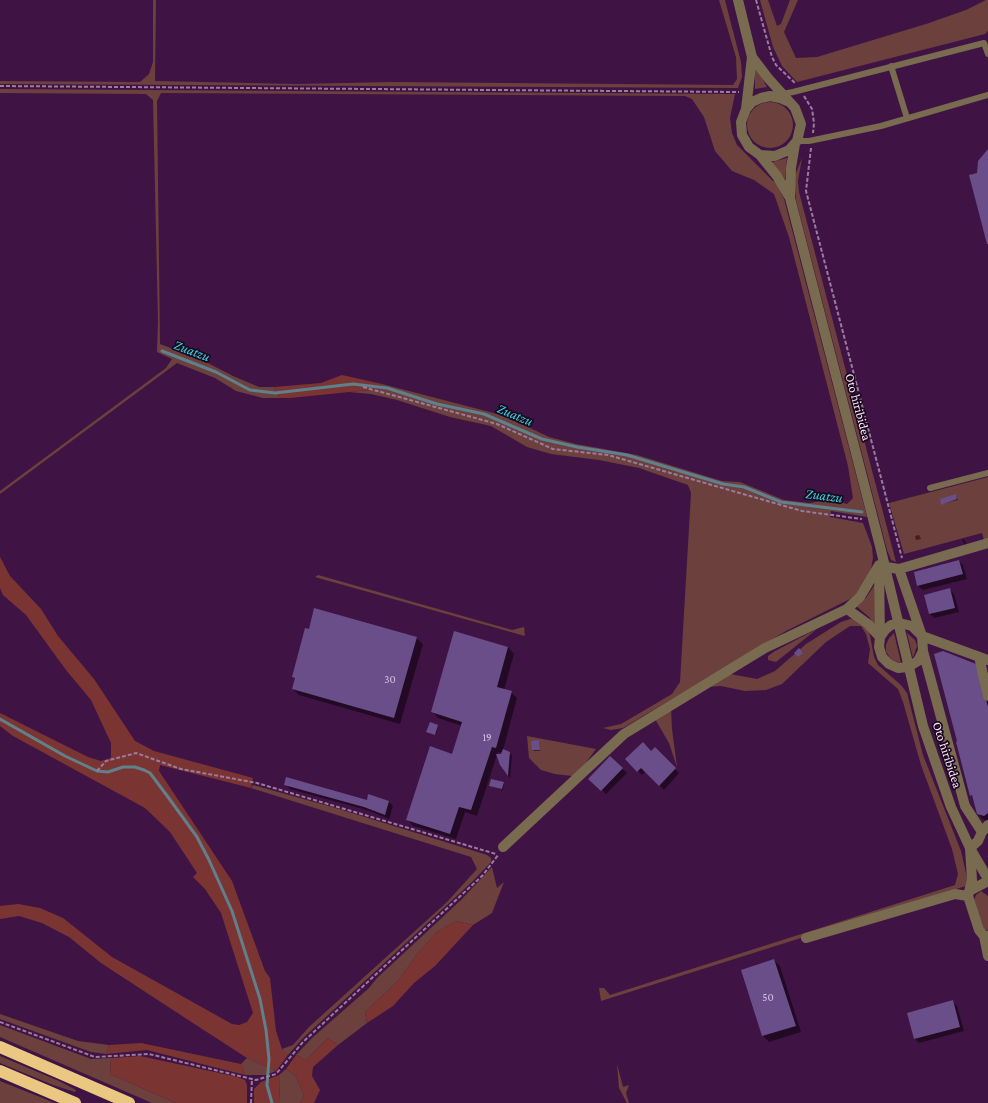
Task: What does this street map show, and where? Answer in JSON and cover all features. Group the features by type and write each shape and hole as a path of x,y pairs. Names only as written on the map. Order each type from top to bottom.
{"highway":[{"path":"0,1047 107,1098 129,1103"},
{"path":"0,1071 75,1103"}],"street":[{"name":"Oto hiribidea","path":"738,0 752,57 746,109 741,122 742,135 749,147 760,154 790,198"},
{"name":"Oto hiribidea","path":"752,57 799,116 801,124 791,168 790,198 874,520 883,566 899,623 908,667 930,749 950,807 988,880"},
{"path":"746,109 752,102 766,97 780,98 789,102"},
{"path":"760,154 775,156 789,150 796,143"},
{"path":"883,566 899,569 988,543"},
{"path":"501,851 624,734 765,648 847,609 860,597 883,566"},
{"path":"883,566 879,647 882,657 889,664 898,668 908,667 918,661 923,651"},
{"name":"Oto hiribidea","path":"899,569 922,636 923,651 965,806 985,828"},
{"path":"847,609 868,624 880,637"},
{"path":"880,637 888,628 899,623 912,626 922,636 984,658 988,696"},
{"path":"985,828 978,841 970,848 969,893 979,930 986,936 988,956"},
{"path":"806,938 955,894 969,893 988,880"}],"lane":[{"path":"782,94 986,42 988,54"},
{"path":"890,66 907,118"},
{"path":"796,143 907,118 988,95"},
{"path":"930,488 988,473"}],"path":[{"path":"756,0 772,57 776,65 800,90 812,110 814,123 806,191 902,559 899,569"},
{"path":"0,86 748,93"},
{"path":"363,387 498,424 553,449 608,455 802,511 874,520"},
{"path":"0,1022 95,1057 149,1054 256,1080 276,1074 303,1042 483,875 501,851 256,783 181,768 136,753 106,761 97,772"},
{"path":"251,1103 252,1078"}],"shaded area":[{"path":"153,0 156,0 155,81 296,84 392,82 733,85 737,79 736,57 719,0 725,0 741,62 742,77 738,88 0,84 0,81 140,82 149,74 153,62"},
{"path":"760,0 768,0 777,26 781,24 790,0 798,0 784,32 796,58 817,57 926,24 966,10 986,0 988,0 988,31 985,34 797,82 782,66 773,47"},
{"path":"755,71 758,71 767,87 755,89"},
{"path":"0,89 735,94 730,118 732,133 737,145 773,181 776,182 784,199 867,517 831,511 830,517 863,523 872,547 873,558 870,575 862,590 850,599 786,631 623,728 611,730 603,728 621,724 672,694 680,682 691,493 688,485 639,468 599,460 551,454 527,447 491,426 450,417 397,400 371,394 349,392 379,389 382,384 505,416 549,437 576,444 637,455 722,481 740,482 784,500 810,503 830,499 847,504 853,498 848,466 789,237 774,194 754,180 732,171 715,151 704,117 692,99 685,96 161,93 157,101 160,344 202,360 259,387 274,387 280,398 263,398 236,391 215,378 177,363 0,494 0,491 166,368 172,359 157,352 158,320 153,100 146,94 0,93"},
{"path":"770,102 783,106 789,112 793,125 789,138 783,144 770,148 757,144 751,138 747,125 751,112 757,106"},
{"path":"787,158 785,179 772,162"},
{"path":"802,158 798,181 799,192 896,562 891,560 887,550 796,200 794,178"},
{"path":"342,375 382,384 379,389 290,398 280,398 274,387 321,383"},
{"path":"988,477 988,539 984,540 982,533 904,554 889,503"},
{"path":"0,557 10,576 41,609 58,636 94,679 135,741 154,751 253,778 251,788 160,765 159,771 232,881 265,971 270,978 276,1031 282,1049 288,1055 276,1071 247,1058 196,1025 101,963 69,937 42,923 19,916 0,919 0,906 18,904 40,908 63,918 112,957 232,1024 239,1025 247,1022 253,1013 221,913 205,889 193,877 197,873 170,832 145,808 13,736 0,726 0,713 88,757 101,761 111,758 111,743 91,700 66,670 26,615 3,595 0,588"},
{"path":"318,575 512,630 524,627 525,636 315,577"},
{"path":"875,584 877,628 869,617 856,606 866,598"},
{"path":"853,618 869,630 874,657 878,665 901,685 907,693 923,755 961,851 968,882 966,886 601,1001 599,988 604,988 610,995 955,885 958,874 952,849 921,765 903,702 898,689 868,663 870,649 866,634 861,626 850,626 826,642 782,684 766,690 745,691 721,686 707,687 730,674 757,679 775,671 806,644 841,622"},
{"path":"817,629 776,662 768,660 768,656 775,651"},
{"path":"894,633 901,663 892,660 886,652 886,645 889,638"},
{"path":"907,633 915,640 917,646 913,658"},
{"path":"671,708 677,767 669,743 655,719"},
{"path":"527,736 596,749 582,768 572,776 555,774 541,770 529,758"},
{"path":"253,785 336,808 487,855 491,858 491,862 473,881 302,1039 288,1055 282,1049 293,1045 309,1027 447,902 477,869 471,857 251,788"},
{"path":"492,867 497,888 504,882 492,913 473,925 456,921 437,932 417,954 399,980 365,1012 367,1023 338,1045 328,1038 306,1060 296,1055 312,1038 369,988 377,978 461,900"},
{"path":"981,891 988,896 988,931 982,928 974,900 976,895"},
{"path":"456,921 473,925 435,966 414,983 393,1006 367,1023 365,1012 399,980 417,954 437,932"},
{"path":"0,1014 78,1041 109,1045 106,1054 91,1052 0,1019"},
{"path":"0,1025 91,1059 111,1058 110,1074 176,1103 152,1103 0,1037"},
{"path":"328,1038 338,1045 313,1067 312,1076 320,1090 314,1103 300,1103 304,1096 296,1076 286,1069 296,1055 306,1060"},
{"path":"141,1043 241,1064 245,1075 147,1050 106,1054 109,1045"},
{"path":"0,1056 59,1081 76,1090 75,1092 53,1085 0,1063"},
{"path":"140,1056 238,1077 245,1080 247,1085 247,1103 176,1103 110,1074 111,1058"},
{"path":"247,1058 276,1071 266,1075 245,1075 241,1064"},
{"path":"617,1064 623,1087 629,1085 626,1093 629,1103 627,1103 619,1088"},
{"path":"286,1069 296,1076 304,1096 300,1103 280,1103 279,1075"},
{"path":"279,1075 280,1103 254,1103 254,1089 261,1082"},
{"path":"0,1081 45,1099 54,1103 0,1103"}],"building":[{"path":"988,149 987,244 969,175 977,173 978,161"},
{"path":"956,494 957,499 941,505 940,499"},
{"path":"959,560 963,574 917,586 914,572"},
{"path":"950,588 955,608 929,614 924,595"},
{"path":"314,608 417,637 394,718 292,689 295,678 292,677 305,628 309,629"},
{"path":"454,631 508,647 497,687 512,691 496,748 492,747 471,810 459,807 450,834 406,820 430,746 452,754 462,722 431,712"},
{"path":"799,648 803,653 798,657 794,653"},
{"path":"943,651 976,664 988,707 988,813 984,816 977,814 972,795 970,796 934,654"},
{"path":"430,722 438,725 435,735 426,732"},
{"path":"539,740 540,750 532,750 531,741"},
{"path":"643,742 651,751 655,747 676,768 659,786 641,768 637,772 625,759"},
{"path":"503,749 510,752 508,776 500,765 496,754 501,754"},
{"path":"610,756 623,768 601,791 588,779"},
{"path":"286,777 367,800 368,794 389,801 385,815 364,807 284,785"},
{"path":"491,779 504,782 502,789 489,786"},
{"path":"774,959 796,1026 762,1036 741,970"},
{"path":"953,1000 960,1027 914,1039 907,1013"}],"waterway":[{"name":"Zuatzu","path":"162,351 216,372 250,390 275,393 353,384 387,388 437,404 484,414 542,439 577,447 627,455 723,484 744,487 781,502 862,512"},
{"path":"0,719 65,756 97,771 108,772 123,767 135,767 150,773 197,837 232,911 260,999 266,1030 269,1059 267,1085 272,1103"}]}
